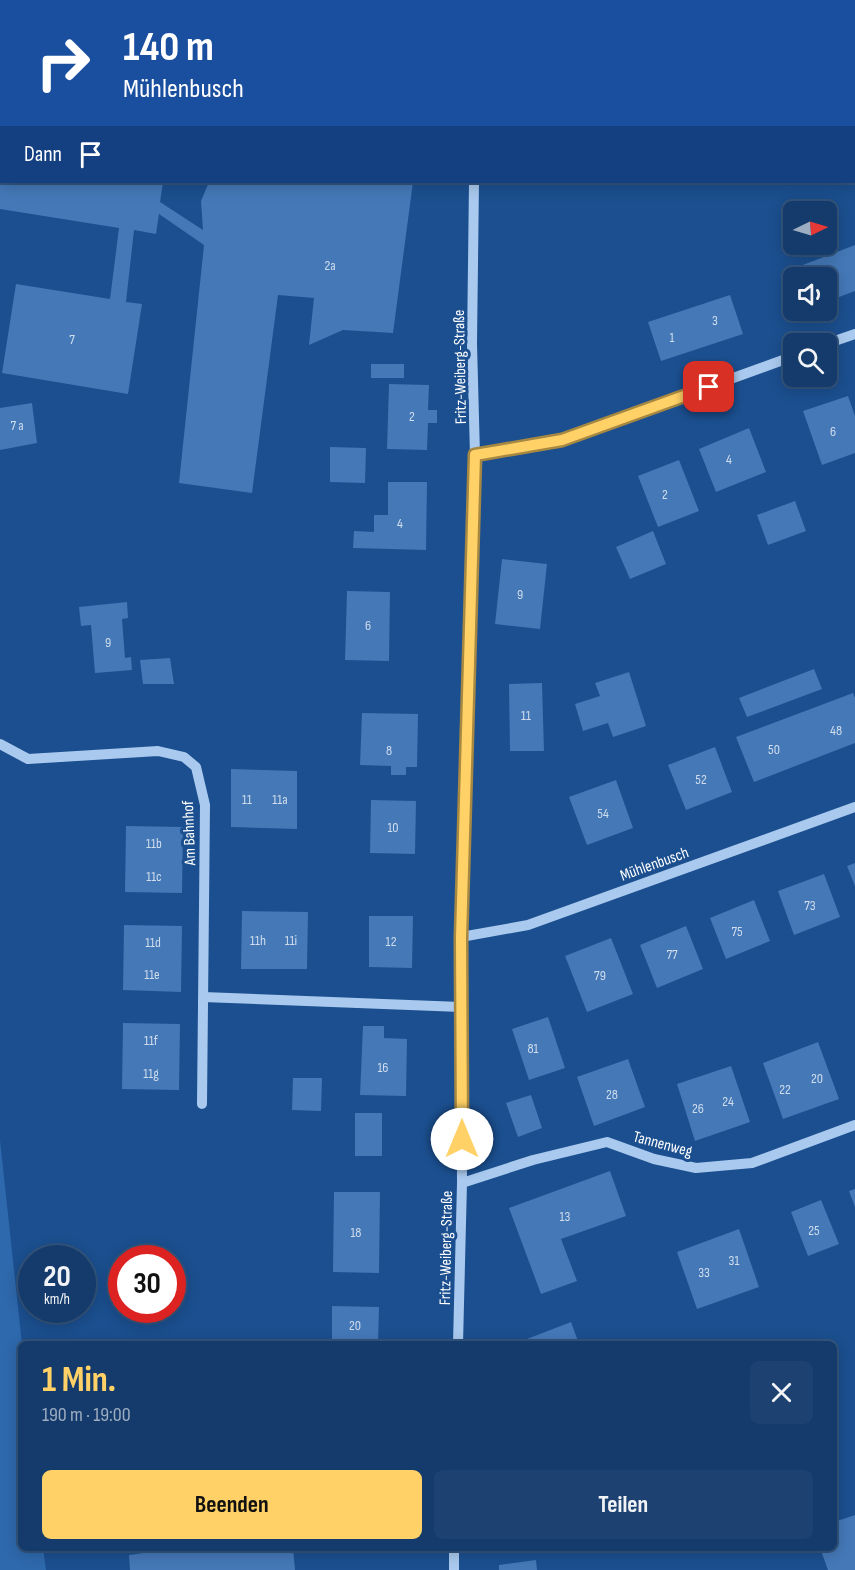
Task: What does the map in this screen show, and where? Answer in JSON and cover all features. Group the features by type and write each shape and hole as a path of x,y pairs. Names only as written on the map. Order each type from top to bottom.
{"street":[{"name":"Fritz-Weiberg-Straße","path":"458,1341 462,1183 461,938 475,455 472,344 474,183"},
{"path":"837,340 855,334"},
{"path":"475,455 562,440 783,360"},
{"name":"Am Bahnhof","path":"0,744 28,759 158,751 184,757 196,767 205,805 202,1104"},
{"name":"Mühlenbusch","path":"461,938 528,926 855,807"},
{"path":"203,997 461,1007"},
{"name":"Tannenweg","path":"462,1183 533,1160 607,1142 654,1159 696,1168 752,1163 855,1125"},
{"path":"454,1551 454,1570"}],"shaded area":[{"path":"0,1140 22,1341 18,1341 18,1551 43,1551 46,1570 0,1570"}],"building":[{"path":"0,183 163,183 160,202 203,230 201,201 209,183 413,183 393,333 343,330 309,345 314,298 278,295 252,493 179,483 204,245 159,214 156,234 134,230 126,302 142,304 128,394 2,373 16,284 110,299 119,228 0,209"},
{"path":"855,245 855,291 837,298 837,267 798,267 829,255 837,255 837,252"},
{"path":"730,295 743,334 661,361 648,322"},
{"path":"371,364 404,364 404,378 371,378"},
{"path":"389,384 429,385 428,410 437,410 437,423 428,423 427,450 387,449"},
{"path":"848,396 855,416 855,453 822,465 803,411"},
{"path":"32,403 37,443 0,450 0,408"},
{"path":"749,428 766,472 716,492 699,449"},
{"path":"330,447 366,448 365,483 330,482"},
{"path":"679,460 699,511 658,527 638,476"},
{"path":"388,482 427,482 426,550 353,548 354,531 374,532 374,515 388,515"},
{"path":"795,501 806,531 768,545 757,515"},
{"path":"653,531 666,564 630,579 616,547"},
{"path":"502,559 547,564 540,629 495,624"},
{"path":"347,591 390,592 389,661 345,660"},
{"path":"127,602 128,618 122,619 125,658 131,657 132,670 95,673 91,625 81,626 79,607"},
{"path":"170,658 174,684 143,684 140,660"},
{"path":"814,669 822,689 747,717 739,698"},
{"path":"629,672 646,726 613,737 608,723 583,731 575,704 600,696 595,683"},
{"path":"542,683 544,751 510,751 509,684"},
{"path":"853,693 855,743 754,782 736,737"},
{"path":"362,713 418,714 417,767 406,767 406,775 391,775 391,766 360,765"},
{"path":"715,747 732,792 686,810 668,765"},
{"path":"231,769 297,771 297,829 231,827"},
{"path":"616,780 633,828 587,845 569,797"},
{"path":"371,800 416,801 415,854 370,853"},
{"path":"126,826 183,827 182,893 125,892"},
{"path":"855,863 855,886 847,866"},
{"path":"824,874 840,917 794,935 778,891"},
{"path":"754,900 770,941 726,959 710,918"},
{"path":"242,911 308,912 307,969 241,969"},
{"path":"369,916 413,916 412,968 369,967"},
{"path":"124,925 182,926 181,992 123,990"},
{"path":"686,926 703,969 657,988 640,945"},
{"path":"611,938 633,994 587,1012 565,956"},
{"path":"548,1017 565,1068 529,1080 512,1029"},
{"path":"123,1023 180,1024 179,1090 122,1089"},
{"path":"363,1026 384,1026 384,1038 407,1039 406,1096 360,1095"},
{"path":"818,1042 839,1099 783,1119 763,1063"},
{"path":"628,1059 645,1107 594,1126 577,1077"},
{"path":"731,1066 750,1122 695,1141 677,1084"},
{"path":"293,1078 322,1078 321,1111 292,1110"},
{"path":"531,1095 542,1128 518,1137 506,1103"},
{"path":"355,1113 382,1113 382,1156 355,1156"},
{"path":"610,1171 626,1216 561,1239 577,1281 541,1294 509,1208"},
{"path":"855,1189 855,1207 849,1191"},
{"path":"334,1192 380,1192 379,1273 333,1272"},
{"path":"821,1200 839,1244 808,1256 791,1212"},
{"path":"739,1229 759,1287 697,1309 677,1252"},
{"path":"332,1306 379,1307 378,1341 332,1341"},
{"path":"571,1322 578,1341 522,1341"},
{"path":"855,1515 855,1570 828,1570 821,1551 837,1551 837,1521"},
{"path":"158,1551 293,1551 295,1570 130,1570 129,1555"},
{"path":"536,1560 537,1570 499,1570 499,1565"}],"route":[{"path":"462,1139 461,938 475,455 562,440 709,387"}]}
